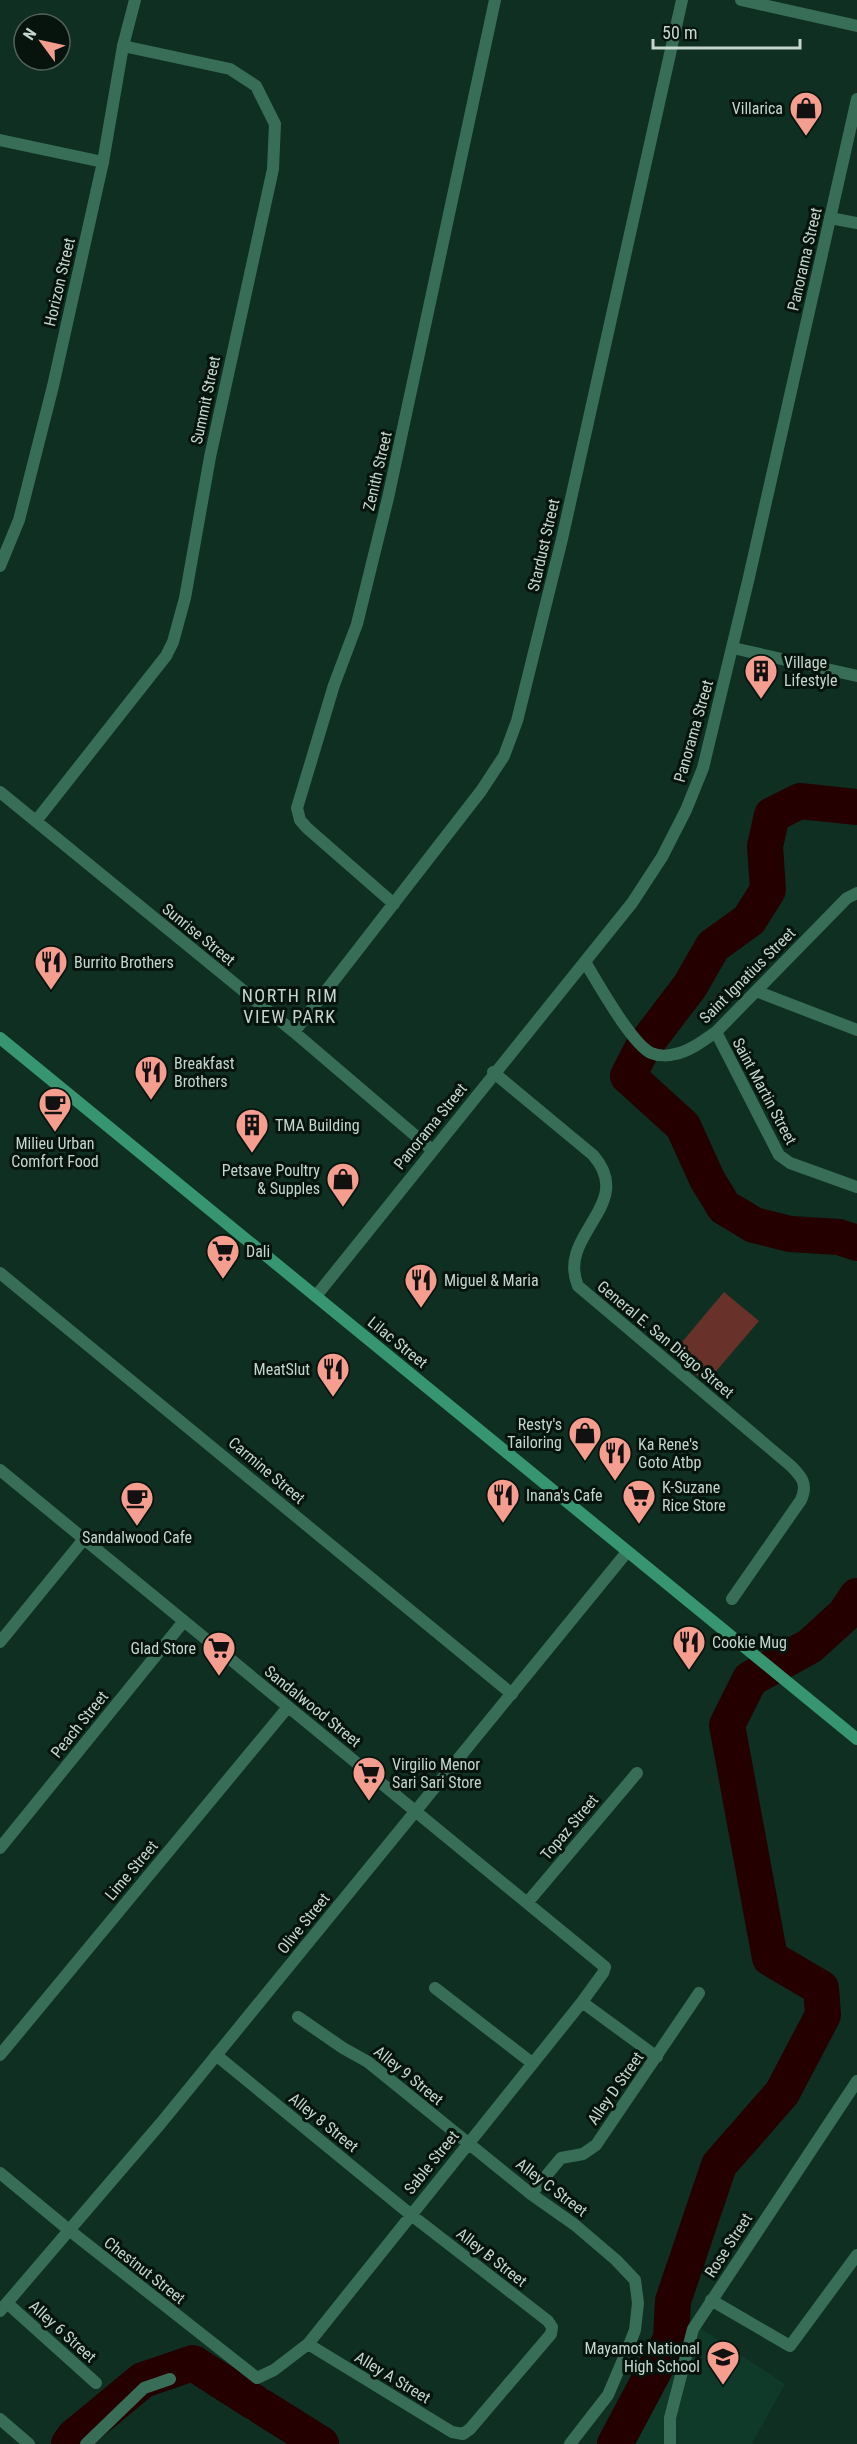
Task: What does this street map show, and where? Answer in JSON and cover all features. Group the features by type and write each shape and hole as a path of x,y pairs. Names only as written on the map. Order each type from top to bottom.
{"main road":[{"name":"Lilac Street","path":"0,1038 857,1739"}],"street":[{"name":"Horizon Street","path":"0,566 19,520 53,386 103,162 123,46 135,0"},
{"name":"Zenith Street","path":"394,904 307,828 300,820 297,808 334,685 357,624 368,583 495,0"},
{"name":"Stardust Street","path":"294,1032 482,791 504,756 517,721 562,539 682,0"},
{"path":"741,0 857,26"},
{"name":"Summit Street","path":"36,821 166,656 173,642 185,598 212,447 273,168 275,124 256,86 230,69 123,46"},
{"name":"Panorama Street","path":"316,1296 431,1149 632,903 662,857 686,810 703,768 733,648 857,99"},
{"path":"0,140 103,162"},
{"path":"830,218 857,223"},
{"path":"733,648 857,676"},
{"name":"Sunrise Street","path":"0,792 294,1032 431,1149"},
{"name":"Saint Ignatius Street","path":"585,962 634,1038 650,1053 676,1054 698,1044 716,1032 847,898 857,893"},
{"path":"756,991 857,1030"},
{"name":"Saint Martin Street","path":"716,1032 779,1155 789,1163 857,1187"},
{"name":"General E. San Diego Street","path":"493,1072 593,1155 604,1172 605,1197 580,1243 573,1262 573,1272 578,1286 791,1466 804,1482 806,1488 801,1500 732,1599"},
{"name":"Carmine Street","path":"0,1273 512,1694"},
{"name":"Sandalwood Street","path":"0,1470 605,1967"},
{"path":"0,1642 84,1539"},
{"name":"Olive Street","path":"4,2307 216,2055 627,1552"},
{"name":"Peach Street","path":"0,1848 184,1621"},
{"name":"Lime Street","path":"0,2055 288,1707"},
{"name":"Topaz Street","path":"527,1903 637,1773"},
{"name":"Sable Street","path":"274,2370 308,2344 467,2142 582,2002 605,1967"},
{"path":"435,1988 532,2063"},
{"path":"657,2056 699,1993"},
{"name":"Alley D Street","path":"531,2194 561,2158 583,2154 596,2145 657,2056 582,2002"},
{"name":"Alley 9 Street","path":"298,2018 368,2062 467,2142"},
{"name":"Alley 8 Street","path":"216,2055 410,2214"},
{"name":"Rose Street","path":"670,2444 670,2418 693,2329 857,2081"},
{"name":"Alley C Street","path":"467,2142 531,2194 575,2225 616,2260 630,2274 638,2290 635,2330 608,2395 570,2444"},
{"name":"Chestnut Street","path":"0,2173 257,2378 274,2370"},
{"name":"Alley B Street","path":"410,2214 548,2321 552,2327 551,2334 470,2429 463,2434"},
{"path":"711,2300 790,2346 857,2255"},
{"name":"Alley 6 Street","path":"4,2307 96,2383"},
{"name":"Alley A Street","path":"308,2344 452,2432 463,2434"},
{"path":"86,2444 144,2388 170,2379"},
{"path":"0,2419 29,2444"}],"shaded area":[{"path":"724,1292 759,1321 706,1383 672,1354"},
{"name":"Mayamot National High School","path":"700,2328 785,2384 752,2444 622,2444"}],"waterway":[{"path":"857,807 800,801 772,815 765,846 768,890 749,920 713,946 690,986 642,1049 628,1076 683,1126 707,1179 724,1207 754,1225 790,1234 839,1237 857,1243"},
{"path":"615,2444 671,2339 673,2301 719,2165 782,2093 823,2015 821,1988 770,1958 727,1725 750,1679 810,1646 845,1614 857,1596"},
{"path":"69,2444 74,2437 143,2380 193,2363 254,2402"},
{"path":"262,2407 321,2444"}],"place":[{"name":"Villarica","path":"806,137"},
{"name":"Village Lifestyle","path":"761,700"},
{"name":"Burrito Brothers","path":"51,991"},
{"name":"Breakfast Brothers","path":"151,1101"},
{"name":"Milieu Urban Comfort Food","path":"55,1133"},
{"name":"TMA Building","path":"252,1154"},
{"name":"Petsave Poultry & Supples","path":"343,1208"},
{"name":"Dali","path":"223,1280"},
{"name":"Miguel & Maria","path":"421,1309"},
{"name":"MeatSlut","path":"333,1398"},
{"name":"Resty's Tailoring","path":"585,1462"},
{"name":"Ka Rene's Goto Atbp","path":"615,1482"},
{"name":"Inana's Cafe","path":"503,1524"},
{"name":"K-Suzane Rice Store","path":"639,1525"},
{"name":"Sandalwood Cafe","path":"137,1527"},
{"name":"Cookie Mug","path":"689,1671"},
{"name":"Glad Store","path":"219,1677"},
{"name":"Virgilio Menor Sari Sari Store","path":"369,1802"},
{"name":"Mayamot National High School","path":"723,2386"}],"district":[{"name":"NORTH RIM VIEW PARK","path":"290,1006"}]}
